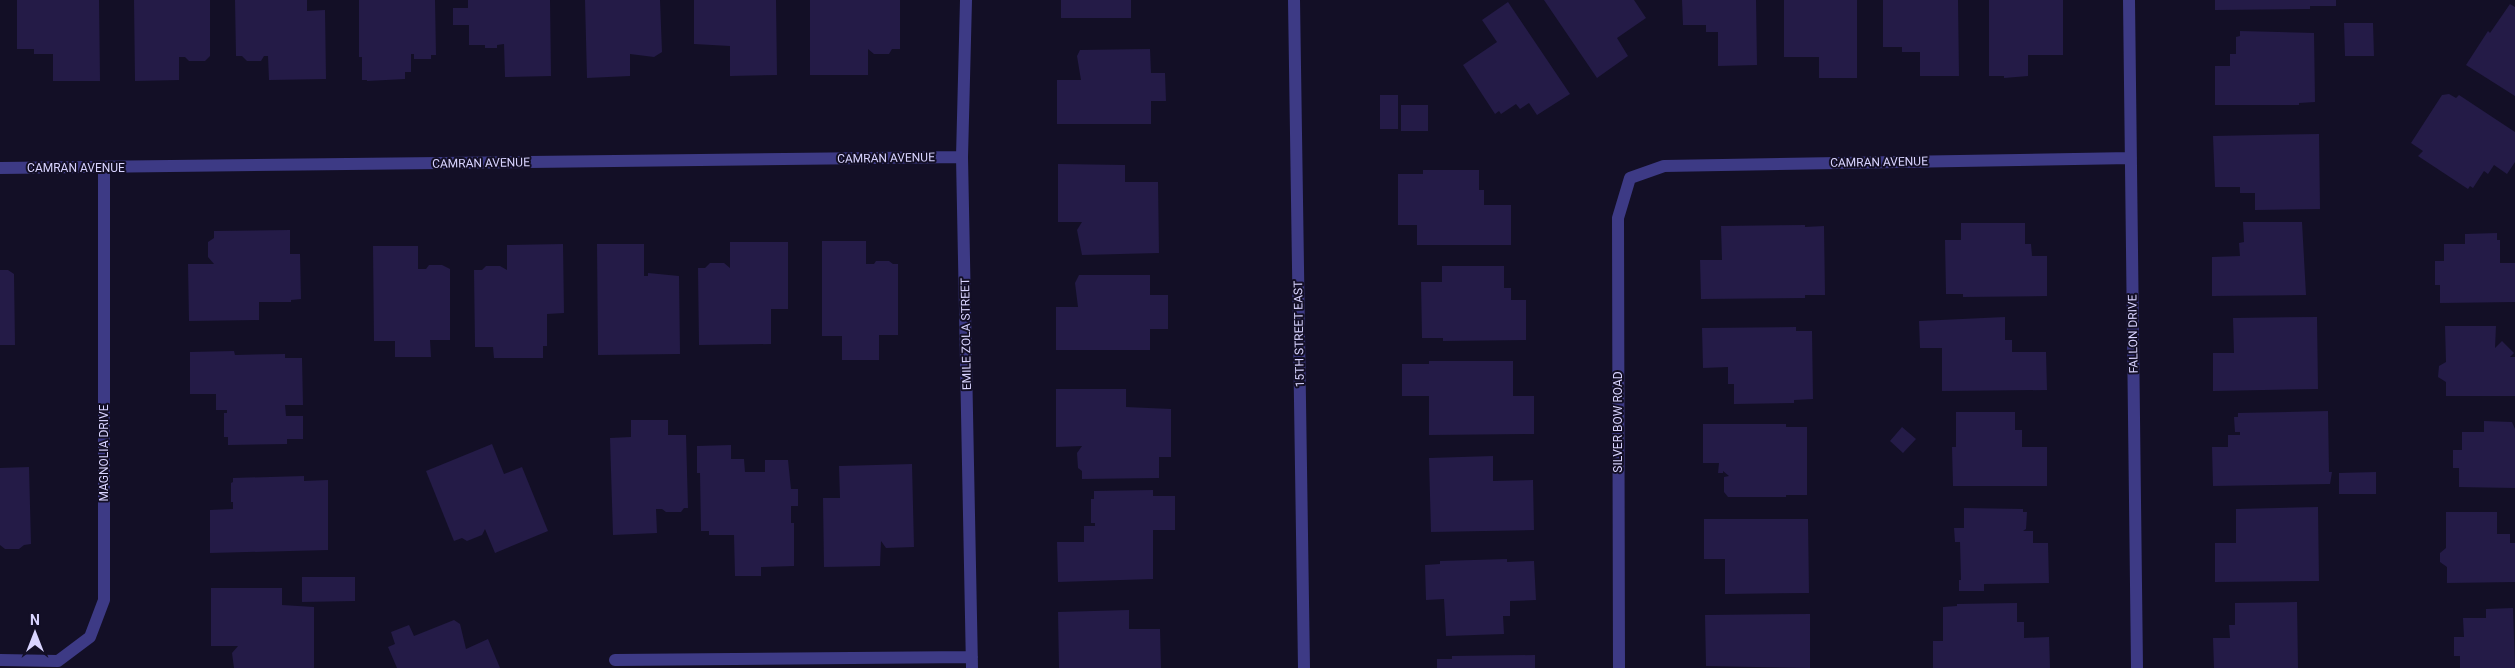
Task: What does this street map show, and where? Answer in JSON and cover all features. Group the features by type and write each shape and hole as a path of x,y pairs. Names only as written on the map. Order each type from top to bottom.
{"street":[{"name":"EMILE ZOLA STREET","path":"966,0 962,157 972,662"},
{"name":"15TH STREET EAST","path":"1294,0 1304,668"},
{"name":"FALLON DRIVE","path":"2129,0 2137,668"},
{"name":"CAMRAN AVENUE","path":"0,168 962,157"},
{"name":"CAMRAN AVENUE","path":"1630,178 1664,166 2131,158"},
{"name":"MAGNOLIA DRIVE","path":"0,660 58,661 90,637 104,600 104,168"},
{"name":"SILVER BOW ROAD","path":"1619,668 1618,218 1630,178"},
{"path":"615,660 972,662"}],"building":[{"path":"17,0 99,0 100,81 53,81 53,54 34,54 34,49 17,49"},
{"path":"134,0 210,0 210,56 205,61 189,61 185,57 179,57 179,80 135,81"},
{"path":"235,0 307,0 307,11 325,10 326,79 269,80 268,56 264,56 261,61 247,61 242,56 236,56"},
{"path":"359,0 435,0 436,55 431,55 431,59 414,59 414,54 411,54 411,72 405,72 405,79 362,80 362,57 359,57"},
{"path":"468,0 550,0 551,76 505,77 504,44 497,45 497,48 485,48 485,45 469,45 469,25 453,25 453,8 468,8"},
{"path":"585,0 660,0 662,52 654,57 630,54 630,76 587,78"},
{"path":"694,0 776,0 777,75 730,76 730,46 694,44"},
{"path":"810,0 900,0 900,49 892,49 889,54 874,54 868,49 868,75 810,75"},
{"path":"1061,0 1131,0 1131,18 1061,18"},
{"path":"1544,0 1634,0 1646,18 1617,38 1628,56 1597,78"},
{"path":"1682,0 1756,0 1757,65 1718,66 1718,32 1706,32 1706,25 1683,25"},
{"path":"1784,0 1857,0 1857,78 1819,78 1819,57 1784,57"},
{"path":"1883,0 1958,0 1959,76 1920,76 1920,52 1902,52 1902,47 1883,47"},
{"path":"1989,0 2063,0 2063,55 2028,55 2028,76 2004,78 2004,76 1989,76"},
{"path":"2215,0 2336,0 2336,6 2310,6 2310,9 2215,10"},
{"path":"1508,2 1570,94 1537,115 1529,103 1520,109 1516,104 1501,114 1499,111 1495,114 1463,65 1497,42 1482,20"},
{"path":"2510,4 2515,7 2515,96 2466,65 2488,31 2490,33"},
{"path":"2344,23 2373,23 2374,56 2345,56"},
{"path":"2240,31 2314,33 2315,102 2299,103 2299,105 2215,105 2215,66 2230,66 2230,54 2236,54 2236,37 2240,36"},
{"path":"1150,49 1151,73 1165,73 1166,101 1151,101 1151,124 1057,124 1057,80 1081,80 1077,56 1080,50"},
{"path":"2449,94 2456,98 2459,95 2515,132 2515,162 2507,174 2494,165 2488,174 2484,171 2473,188 2470,186 2468,189 2418,156 2423,151 2411,143 2442,95"},
{"path":"1380,95 1398,95 1398,129 1380,129"},
{"path":"1401,105 1428,105 1428,131 1401,131"},
{"path":"2319,134 2320,209 2255,210 2255,193 2240,193 2240,187 2215,187 2213,136"},
{"path":"1058,164 1125,165 1125,182 1158,182 1159,253 1082,255 1077,230 1082,222 1058,222"},
{"path":"1423,170 1479,170 1479,190 1484,190 1484,205 1511,205 1511,245 1417,245 1417,225 1398,225 1398,174 1423,174"},
{"path":"2243,222 2302,222 2306,295 2212,296 2212,257 2240,256 2239,243 2244,242"},
{"path":"1961,223 2025,223 2025,244 2031,244 2032,256 2047,256 2047,296 1963,297 1963,294 1946,294 1945,240 1961,240"},
{"path":"1805,225 1805,227 1824,226 1825,295 1805,295 1805,298 1701,299 1700,260 1722,260 1721,226"},
{"path":"290,230 290,254 300,254 301,299 291,300 291,302 259,302 259,320 189,321 188,264 214,264 208,257 208,242 214,238 214,231"},
{"path":"2497,233 2497,240 2500,240 2500,263 2515,263 2515,302 2440,303 2440,285 2435,285 2435,261 2444,261 2444,244 2465,244 2465,234"},
{"path":"822,241 866,241 866,264 874,264 876,261 889,261 893,264 898,264 898,335 879,335 879,360 842,360 842,336 822,336"},
{"path":"730,242 788,242 788,309 771,309 771,344 699,345 698,268 705,268 710,263 724,263 730,268"},
{"path":"563,244 564,313 547,314 547,346 543,346 543,358 494,358 493,347 475,347 474,270 482,270 486,266 500,266 507,270 507,245"},
{"path":"597,244 644,244 644,276 648,276 648,273 679,276 680,354 598,355"},
{"path":"373,246 418,246 418,269 426,269 429,265 442,265 450,269 450,340 430,340 431,357 395,357 395,341 374,341"},
{"path":"1442,266 1504,266 1504,288 1511,288 1511,300 1526,300 1526,340 1443,341 1443,338 1422,338 1421,282 1442,282"},
{"path":"0,270 8,270 14,274 15,345 0,345"},
{"path":"1079,275 1150,275 1150,295 1168,295 1168,329 1150,329 1150,350 1056,350 1056,307 1078,307 1075,283"},
{"path":"2005,317 2005,340 2012,340 2012,352 2046,352 2047,390 1942,391 1942,348 1920,348 1919,321"},
{"path":"2317,317 2318,389 2213,391 2213,353 2234,353 2233,318"},
{"path":"2445,326 2496,326 2495,348 2502,341 2514,353 2510,357 2515,357 2515,396 2446,396 2446,382 2438,377 2439,366 2446,362"},
{"path":"1796,327 1796,331 1812,331 1813,399 1794,400 1794,403 1734,404 1734,384 1728,384 1728,367 1703,368 1702,328"},
{"path":"234,351 235,355 285,354 285,358 302,358 303,405 285,405 286,416 303,416 303,439 287,439 287,444 228,445 228,437 224,437 224,413 227,413 227,410 216,410 216,394 190,394 190,352"},
{"path":"1429,361 1513,361 1513,396 1534,396 1534,434 1429,435 1429,396 1402,396 1402,364 1429,364"},
{"path":"1056,389 1126,389 1126,407 1171,409 1171,457 1159,457 1159,478 1082,479 1082,471 1078,468 1077,453 1082,446 1056,447"},
{"path":"2328,411 2329,472 2332,472 2330,484 2213,486 2212,447 2228,447 2228,435 2240,435 2240,432 2235,432 2234,417 2238,417 2238,413"},
{"path":"1956,412 2015,412 2015,430 2022,430 2022,447 2047,447 2047,486 1953,486 1952,447 1956,447"},
{"path":"631,420 668,420 668,435 686,435 688,508 684,508 681,512 666,512 662,509 656,509 657,533 613,535 610,438 631,437"},
{"path":"2484,421 2512,422 2515,429 2515,488 2459,487 2459,468 2453,468 2453,450 2462,450 2462,432 2484,432"},
{"path":"1703,424 1786,424 1786,427 1807,427 1807,495 1728,497 1724,492 1724,477 1729,476 1723,471 1723,473 1718,473 1719,463 1703,463"},
{"path":"1902,427 1916,439 1903,453 1890,441"},
{"path":"492,444 504,474 522,467 548,531 495,553 485,529 482,535 467,541 462,538 454,541 426,471"},
{"path":"731,445 731,459 744,459 745,472 765,472 765,460 788,460 791,489 798,489 798,506 791,506 791,523 794,523 794,566 761,567 761,576 735,576 734,535 709,535 709,531 701,531 700,473 697,473 697,446"},
{"path":"1493,456 1493,481 1533,480 1534,530 1431,532 1429,458"},
{"path":"912,464 914,547 886,548 881,541 880,566 824,567 823,498 840,498 839,466"},
{"path":"29,467 31,544 24,545 19,549 5,549 0,545 0,468"},
{"path":"2376,472 2376,494 2339,494 2339,473"},
{"path":"304,476 304,481 328,480 328,550 210,553 210,510 233,509 231,483 233,478"},
{"path":"1153,490 1153,496 1175,496 1175,530 1153,530 1153,579 1058,582 1057,542 1084,542 1084,526 1095,526 1095,523 1091,523 1091,499 1094,499 1094,491"},
{"path":"2318,507 2319,581 2215,582 2215,543 2236,543 2236,509"},
{"path":"1964,508 2023,509 2023,512 2027,512 2026,529 2023,531 2033,531 2033,543 2048,543 2049,583 1984,584 1984,591 1959,591 1959,580 1961,580 1960,542 1955,542 1954,528 1964,528"},
{"path":"2446,512 2497,512 2497,534 2510,534 2510,543 2515,543 2515,582 2447,583 2447,567 2440,562 2440,553 2446,548"},
{"path":"1704,519 1808,519 1809,593 1725,594 1725,559 1704,559"},
{"path":"1507,559 1507,562 1534,561 1536,600 1510,601 1510,616 1503,616 1504,634 1446,636 1444,599 1426,600 1425,565 1440,564 1440,561"},
{"path":"302,577 355,577 355,601 302,602"},
{"path":"211,588 282,588 282,605 314,607 314,668 234,668 232,653 238,646 211,646"},
{"path":"2297,602 2298,668 2214,668 2213,638 2230,638 2229,625 2235,625 2235,603"},
{"path":"2017,603 2017,622 2024,622 2024,638 2049,637 2050,668 1933,668 1933,641 1943,641 1943,607 1957,606 1957,604"},
{"path":"2513,608 2515,668 2460,668 2460,656 2454,656 2454,637 2464,637 2463,618 2486,618 2486,609"},
{"path":"1129,610 1129,629 1160,629 1161,668 1059,668 1058,612"},
{"path":"1810,614 1810,668 1706,666 1705,615"},
{"path":"454,620 460,624 466,649 488,639 500,668 397,668 388,647 395,644 391,632 409,625 414,636"},
{"path":"1535,655 1535,668 1437,668 1437,659 1452,659 1452,656"}]}
